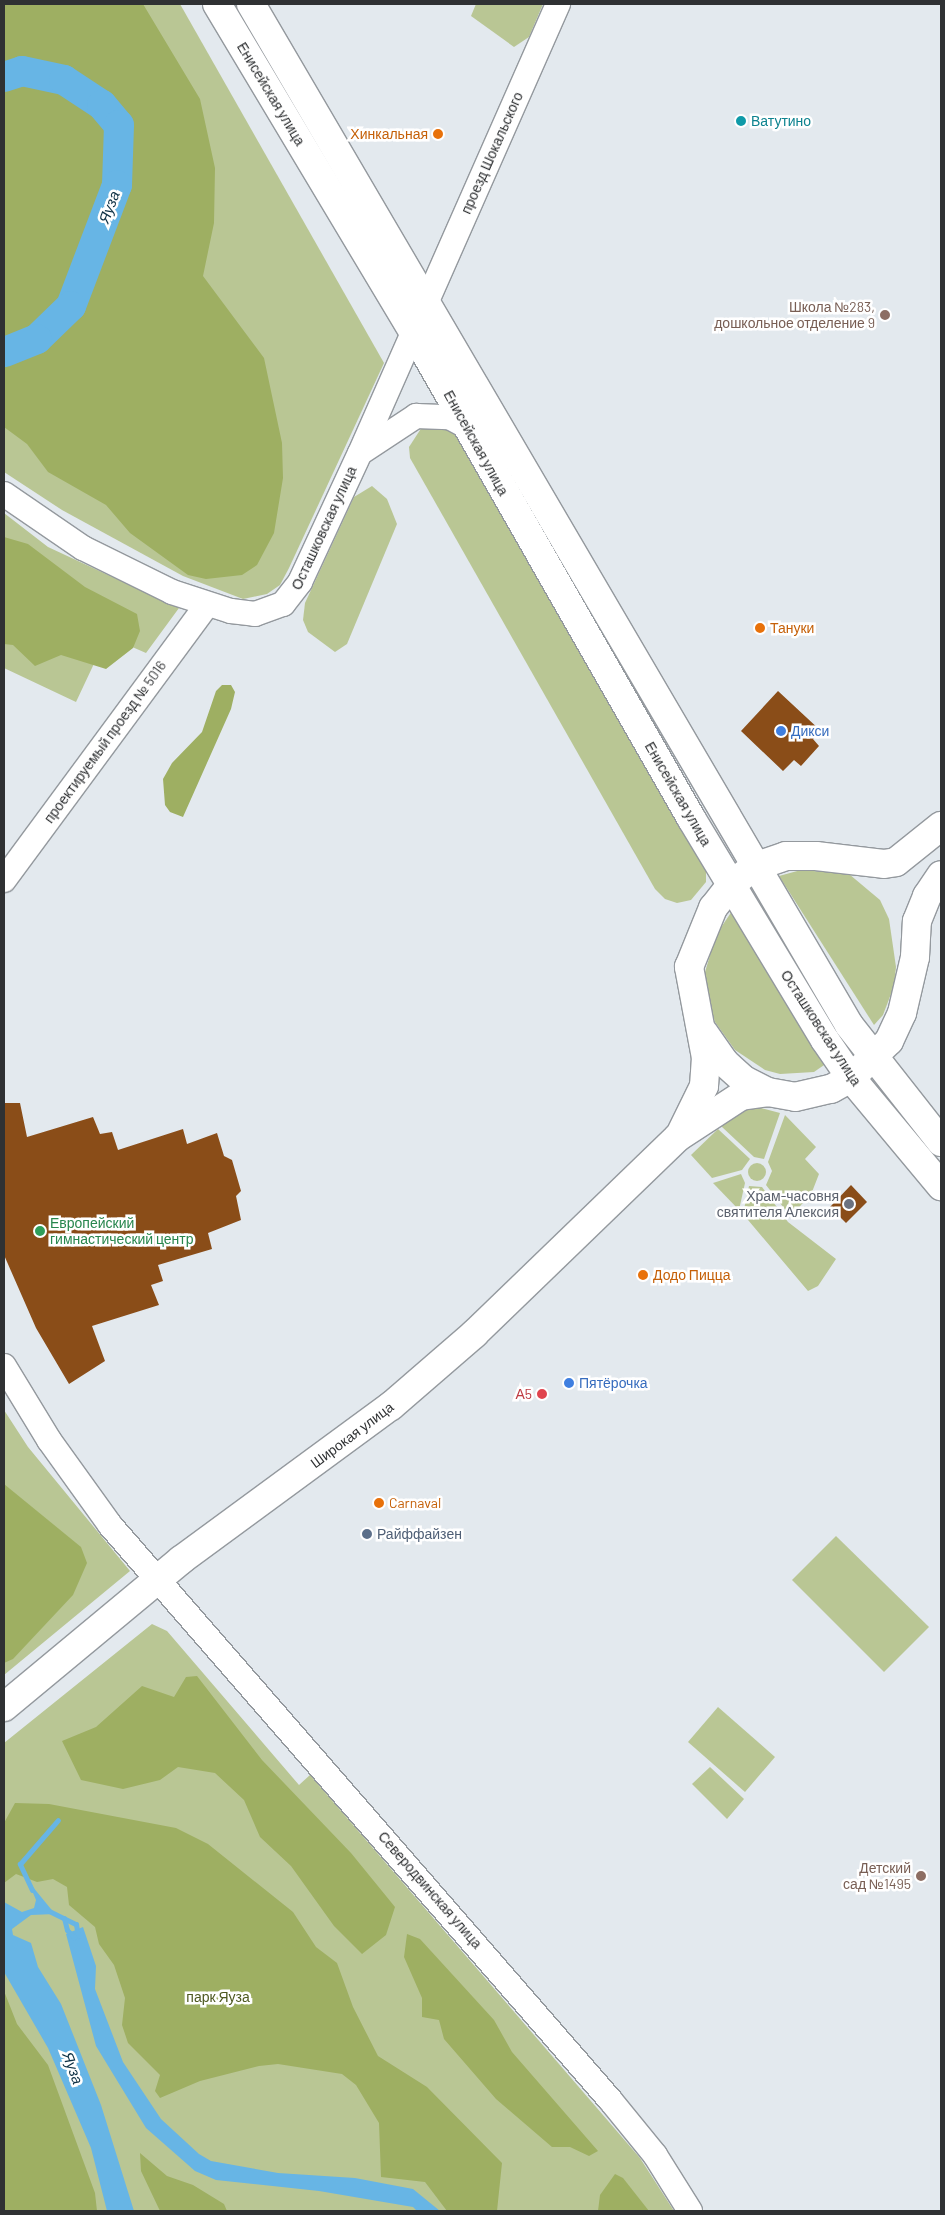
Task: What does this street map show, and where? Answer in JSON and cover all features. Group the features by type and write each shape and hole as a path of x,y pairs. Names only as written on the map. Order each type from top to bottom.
{"main road":[{"name":"Енисейская улица","path":"217,4 414,333 522,524 732,884"},
{"name":"Енисейская улица","path":"251,4 448,336 546,510 754,867"},
{"path":"522,524 520,515 528,503 540,504 546,510"},
{"path":"678,1136 704,1086 706,1058 696,1016 688,967 712,908 732,884 754,867 786,856 808,856 884,864 906,856 941,826"},
{"name":"Осташковская улица","path":"754,867 874,1058 941,1142"},
{"path":"696,1016 724,1062 744,1080 768,1092 795,1097 831,1090 851,1078 874,1058 889,1041 902,1014 915,957 917,921 927,896 941,875"},
{"name":"Осташковская улица","path":"732,884 851,1078 941,1186"},
{"path":"678,1136 741,1096 768,1092"},
{"name":"Широкая улица","path":"4,1707 156,1579 391,1406 474,1334 678,1136"}],"street":[{"name":"проезд Шокальского","path":"428,302 558,4"},
{"name":"Осташковская улица","path":"4,494 84,548 172,592 207,604 255,614 272,610 291,597 360,453 428,302"},
{"path":"414,333 423,326 435,327 448,336"},
{"path":"360,453 416,416 449,416 466,426"},
{"name":"проектируемый проезд № 5016","path":"4,880 207,604"},
{"path":"4,1366 49,1440 110,1524 156,1579"},
{"name":"Северодвинская улица","path":"156,1579 611,2101 655,2155 690,2211"}],"green space":[{"path":"4,4 180,4 384,363 289,568 280,585 267,594 243,599 183,576 62,510 4,472"},
{"path":"4,4 143,4 200,99 215,168 214,223 203,276 264,358 282,443 283,478 274,533 257,565 242,575 206,579 188,575 130,533 106,505 48,472 27,444 4,427"},
{"path":"476,4 543,4 529,37 514,47 471,16"},
{"path":"443,425 454,433 697,848 706,868 706,882 691,900 677,903 665,899 655,889 410,458 409,447 422,427"},
{"path":"372,486 387,499 397,524 347,644 335,652 308,632 303,620 305,603 354,497"},
{"path":"4,513 48,547 179,608 146,653 107,636 76,702 4,668"},
{"path":"4,537 28,544 85,587 137,614 140,631 133,648 106,669 61,655 35,666 13,645 4,644"},
{"path":"222,685 231,685 235,692 231,709 183,817 170,812 165,805 163,779 172,763 202,732 216,691"},
{"path":"801,870 849,874 880,900 889,919 896,967 894,986 883,1015 874,1025 779,876"},
{"path":"732,911 827,1063 814,1072 780,1074 765,1070 735,1050 715,1022 705,991 705,972 716,935"},
{"path":"749,1105 780,1113 764,1159 754,1157 721,1126 737,1110"},
{"path":"785,1115 816,1147 805,1159 819,1174 812,1192 791,1217 766,1185 772,1171 768,1162"},
{"path":"718,1129 750,1159 742,1170 712,1178 691,1155"},
{"path":"753,1163 761,1163 766,1168 764,1179 753,1181 748,1176 748,1168"},
{"path":"741,1174 745,1183 739,1210 713,1183"},
{"path":"749,1186 762,1187 788,1222 836,1259 818,1286 808,1291 743,1214"},
{"path":"4,1410 28,1447 130,1571 4,1675"},
{"path":"4,1484 81,1547 87,1563 73,1595 13,1659 4,1663"},
{"path":"836,1536 929,1627 884,1672 792,1580"},
{"name":"парк Яуза","path":"152,1624 167,1631 299,1785 310,1775 640,2158 674,2211 4,2211 4,1743"},
{"path":"197,1676 262,1760 351,1853 395,1907 386,1935 362,1954 334,1926 291,1866 260,1837 244,1800 215,1773 178,1767 160,1780 123,1789 81,1780 62,1741 96,1727 142,1686 174,1697 186,1677"},
{"path":"718,1707 775,1757 745,1792 688,1742"},
{"path":"710,1767 744,1799 727,1819 692,1784"},
{"path":"15,1803 49,1804 176,1828 208,1844 293,1912 316,1947 337,1963 353,2007 378,2056 427,2087 502,2163 497,2211 447,2211 425,2182 381,2177 379,2123 356,2085 342,2074 278,2064 259,2066 200,2081 160,2098 155,2091 160,2075 128,2043 122,2025 125,1998 114,1965 99,1944 95,1927 69,1905 67,1887 53,1879 37,1882 16,1874 4,1883 4,1823"},
{"path":"407,1934 420,1939 494,2020 512,2052 598,2151 589,2156 570,2147 552,2147 496,2099 444,2039 439,2020 422,2017 422,1998 404,1957"},
{"path":"4,1991 17,2024 48,2065 95,2193 97,2211 4,2211"},
{"path":"140,2153 167,2176 193,2185 224,2204 227,2211 160,2211 141,2171"},
{"path":"615,2174 623,2178 649,2211 598,2211 600,2195"}],"water":[{"path":"28,1881 55,1914 31,1915 12,1929 13,1935 31,1943 38,1967 61,2004 101,2105 134,2211 107,2211 91,2148 48,2048 4,1972 4,1902 22,1912 34,1908 36,1900"},
{"path":"83,1927 96,1966 95,1989 123,2062 161,2119 199,2154 211,2161 278,2173 355,2178 413,2189 440,2211 417,2211 413,2207 319,2191 216,2180 195,2171 146,2128 96,2046 66,1934"}],"building":[{"name":"Дикси","path":"778,691 821,731 813,739 819,746 801,766 794,760 783,771 741,731"},
{"path":"4,1103 20,1103 27,1137 93,1117 100,1134 112,1132 118,1150 183,1129 187,1144 217,1133 224,1156 232,1160 241,1191 236,1196 241,1220 208,1233 212,1249 158,1265 163,1281 151,1285 159,1305 92,1326 105,1361 69,1384 36,1328 4,1255"},
{"name":"Храм-часовня святителя Алексия","path":"851,1185 867,1202 846,1223 830,1207"}],"waterway":[{"name":"Яуза","path":"4,77 22,71 64,80 102,105 119,125 117,185 71,306 37,339 4,352"},
{"path":"32,1890 20,1864 58,1820"},
{"path":"49,1911 76,1924 78,1936"},
{"path":"64,1918 67,1930 74,1937"}],"place":[{"name":"Ватутино","path":"741,121"},
{"name":"Хинкальная","path":"438,134"},
{"name":"Школа №283, дошкольное отделение 9","path":"885,315"},
{"name":"Тануки","path":"760,628"},
{"name":"Дикси","path":"781,731"},
{"name":"Храм-часовня святителя Алексия","path":"849,1204"},
{"name":"Европейский гимнастический центр","path":"40,1231"},
{"name":"Додо Пицца","path":"643,1275"},
{"name":"Пятёрочка","path":"569,1383"},
{"name":"А5","path":"542,1394"},
{"name":"Carnaval","path":"379,1503"},
{"name":"Райффайзен","path":"367,1534"},
{"name":"Детский сад №1495","path":"921,1876"}]}
